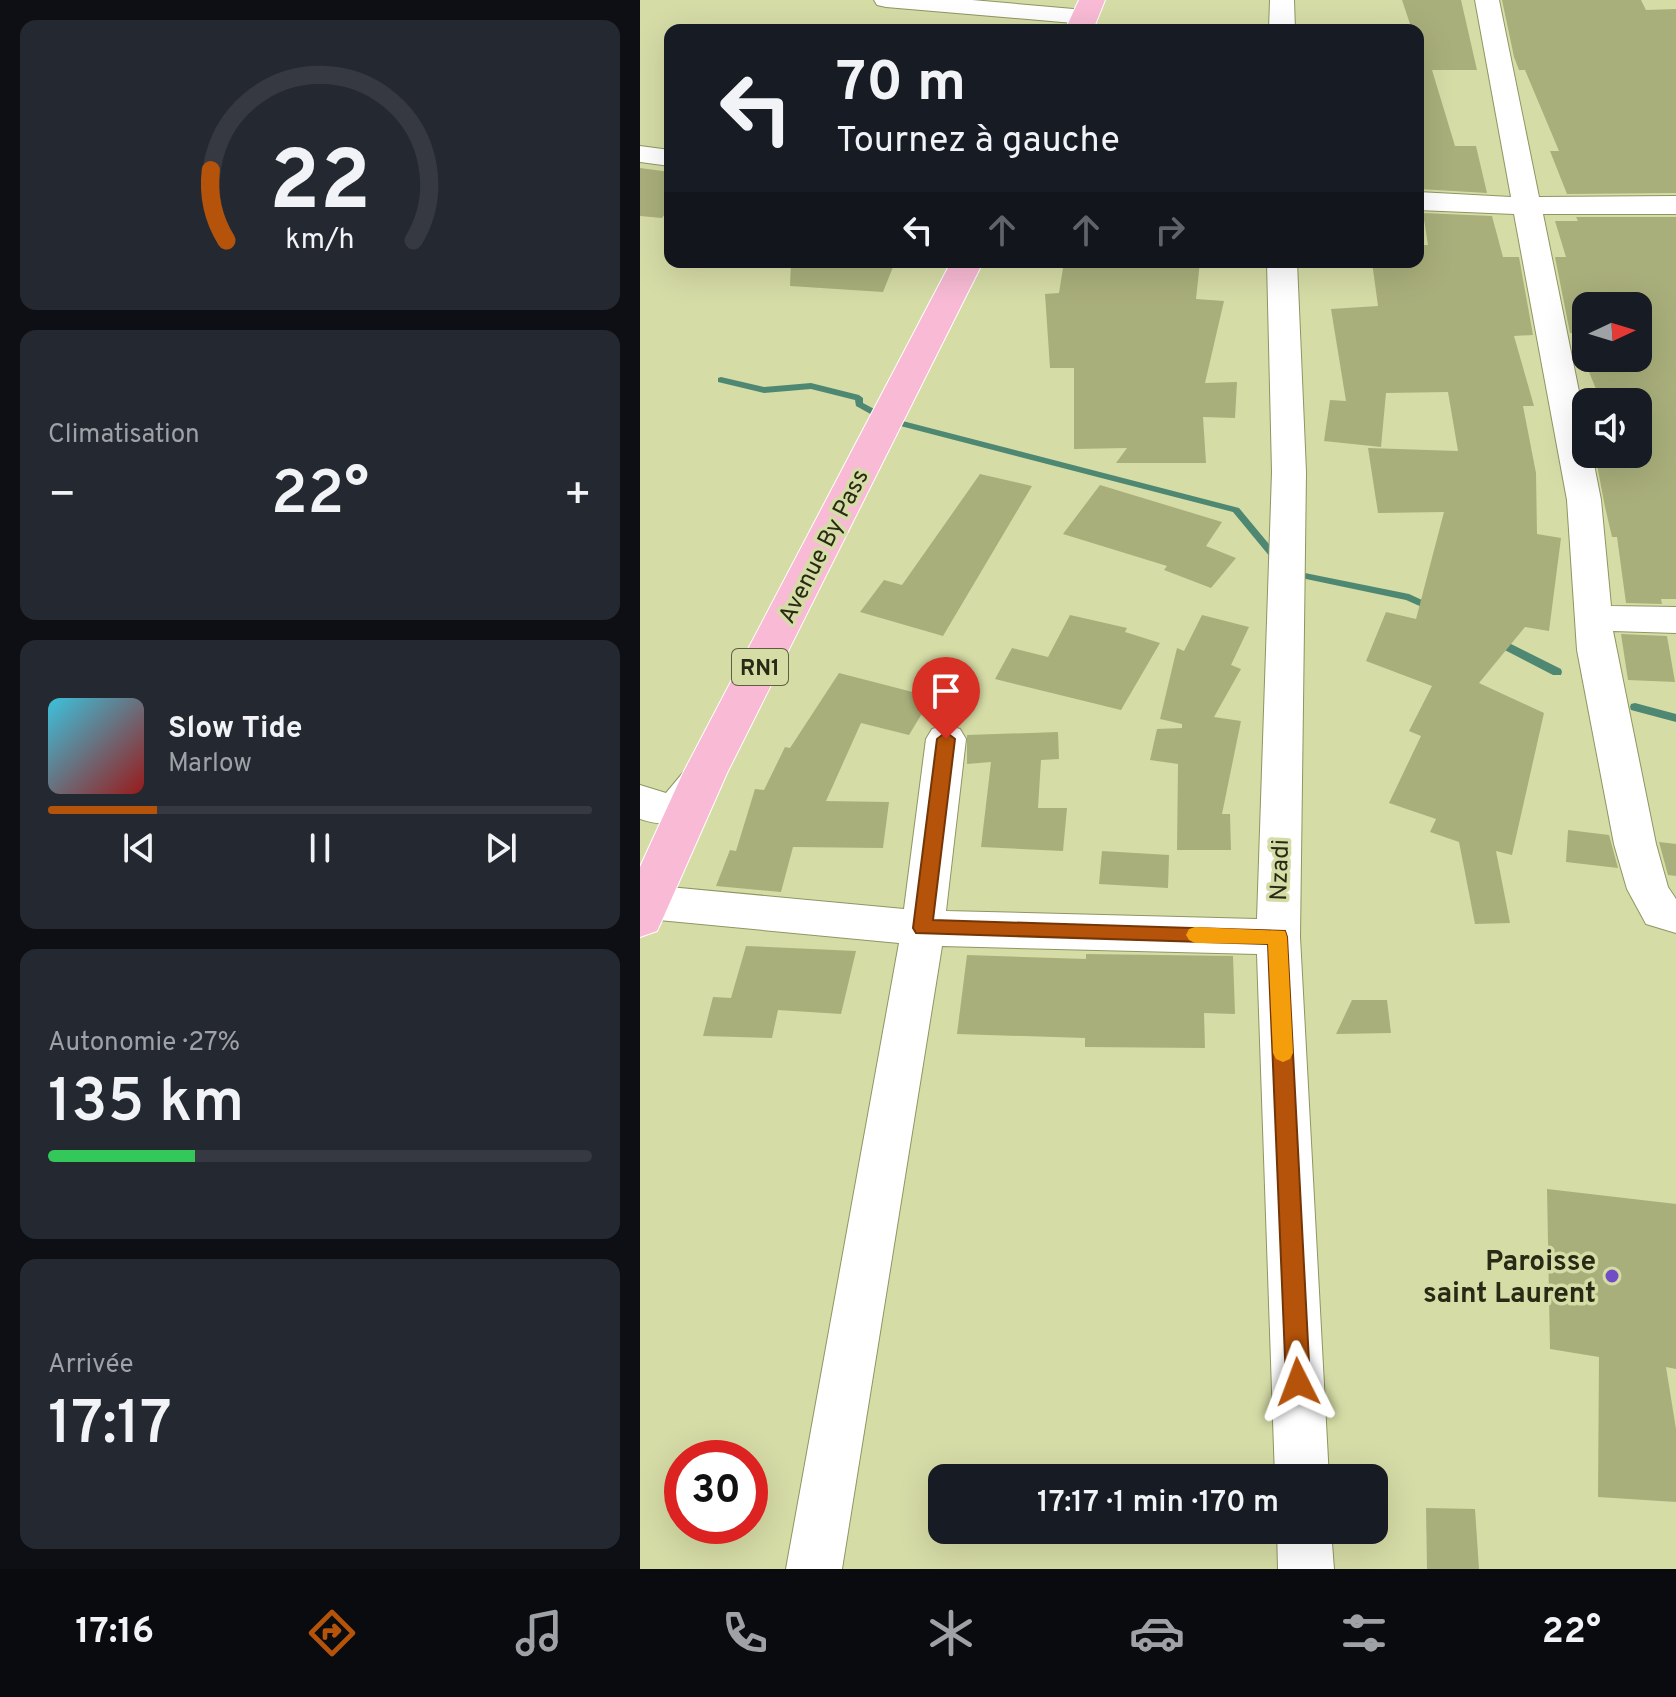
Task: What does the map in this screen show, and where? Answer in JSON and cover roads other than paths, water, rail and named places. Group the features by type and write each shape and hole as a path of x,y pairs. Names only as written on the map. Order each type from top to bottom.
{"highway":[{"name":"Avenue By Pass","path":"644,910 705,773 964,268"}],"street":[{"path":"886,0 1085,16"},
{"path":"1282,0 1282,24"},
{"path":"1487,0 1584,500 1596,650 1635,844 1648,889 1661,912 1676,916"},
{"path":"640,154 664,157"},
{"path":"1424,201 1528,206 1676,205"},
{"name":"Nzadi","path":"1282,268 1289,472 1278,937 1301,1464"},
{"path":"1595,618 1676,620"},
{"path":"814,1569 923,928 946,739"},
{"path":"640,800 651,807 676,809 705,773"},
{"path":"644,910 923,928 1278,937"},
{"path":"1305,1544 1306,1569"}],"waterway":[{"path":"721,380 764,390 811,386 859,398 859,404 888,420 1236,510 1278,561"},
{"path":"1290,573 1409,597 1431,608"},
{"path":"1497,641 1557,672"},
{"path":"1635,707 1676,718"}],"place":[{"name":"Paroisse saint Laurent","path":"1612,1276"}]}
